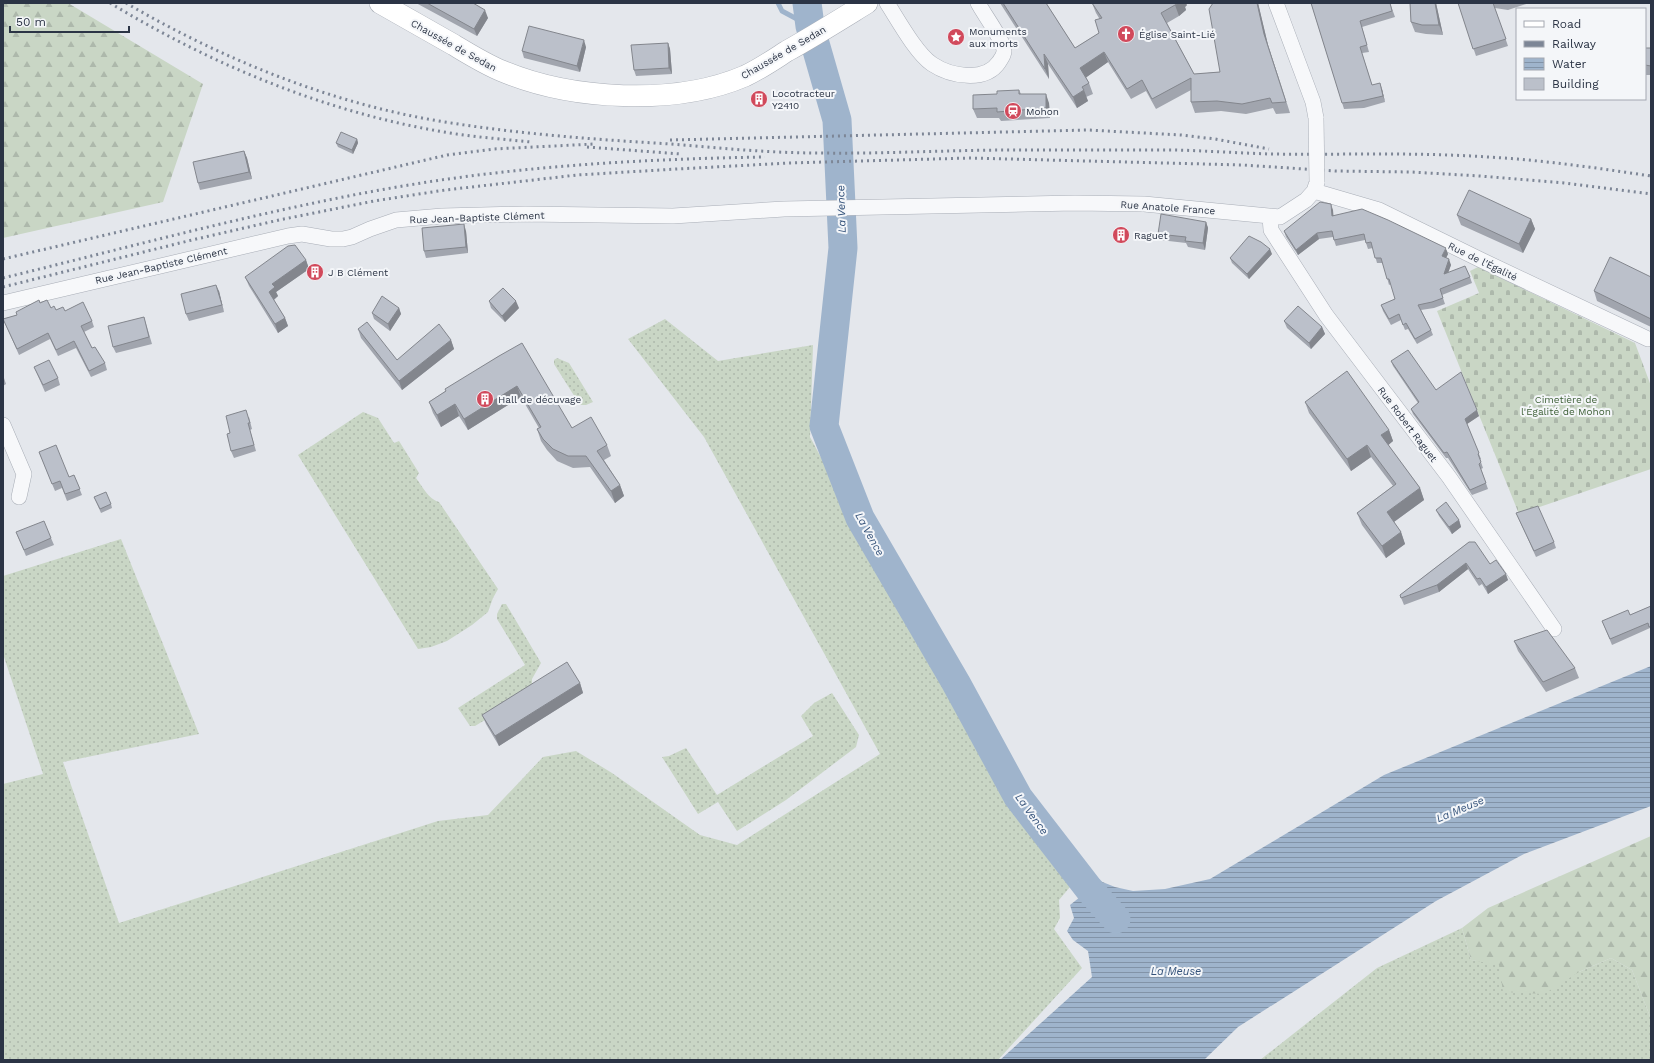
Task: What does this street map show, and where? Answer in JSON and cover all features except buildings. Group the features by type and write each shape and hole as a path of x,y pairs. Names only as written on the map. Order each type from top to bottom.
{"main road":[{"name":"Chaussée de Sedan","path":"380,3 501,70 535,82 592,93 657,95 688,92 712,87 746,75 867,3"}],"street":[{"path":"887,3 927,60 942,70 962,75 984,74 992,70 1002,57 1004,51 1002,43 978,3"},
{"path":"1279,4 1313,102 1316,118 1315,187"},
{"name":"Rue Anatole France","path":"820,208 1075,203 1144,204 1280,217 1295,209 1306,200 1315,187"},
{"name":"Rue de l'Égalité","path":"1315,187 1379,210 1648,339"},
{"name":"Rue Jean-Baptiste Clément","path":"3,303 281,237 302,234 331,239 352,237 396,220 442,216 526,214 673,216 820,208"},
{"name":"Rue Robert Raguet","path":"1270,217 1270,230 1326,315 1449,477 1554,629"},
{"path":"3,425 24,474 19,497"}],"green space":[{"path":"3,3 68,3 203,84 163,202 3,238"},
{"name":"Cimetière de l'Égalité de Mohon","path":"1478,267 1635,343 1651,386 1651,469 1519,514 1437,311 1479,293 1470,271"},
{"path":"665,319 718,361 813,345 810,437 997,786 1070,887 1059,900 1060,918 1054,929 1082,968 998,1060 3,1060 3,784 43,774 3,654 3,576 121,539 199,734 63,762 119,923 438,821 488,815 543,757 576,751 612,773 700,835 737,845 880,754 704,437 628,339"},
{"path":"557,358 569,363 593,402 586,405 580,405 554,364 554,360"},
{"path":"363,412 378,418 394,443 399,441 419,473 416,478 426,492 439,502 498,589 488,612 472,625 447,641 431,647 418,649 298,455"},
{"path":"502,604 506,604 541,663 532,679 532,684 519,693 521,698 475,726 470,726 458,708 525,665 497,619 497,614"},
{"path":"832,693 859,735 856,747 786,800 737,831 718,802 698,814 662,757 669,756 686,748 717,795 813,736 801,716 814,703"},
{"path":"1651,836 1651,1019 1632,970 1611,958 1579,972 1544,994 1503,992 1499,965 1471,960 1462,928 1488,908"},
{"path":"1462,928 1471,960 1579,972 1611,958 1632,970 1651,1019 1651,1060 1260,1060 1377,968"}],"water":[{"name":"La Meuse","path":"1651,666 1651,806 1524,854 1436,901 1238,1027 1204,1060 1000,1060 1092,977 1088,951 1073,940 1067,931 1074,918 1070,905 1100,881 1115,887 1133,891 1165,889 1210,879 1384,775"}],"waterway":[{"path":"778,3 782,11 810,26"},
{"name":"La Vence","path":"807,3 810,26 837,120 843,248 824,426 860,518 956,683 1018,797 1089,889 1116,919"}],"railway":[{"path":"110,3 149,26 230,66 313,99 356,112 444,132 531,142"},
{"path":"126,3 196,41 269,73 307,87 345,99 422,118 515,132 800,153 989,150 1177,150 1270,154 1461,155 1550,162 1651,176"},
{"path":"670,140 1088,130 1181,135 1215,139 1269,149"},
{"path":"3,259 447,155 494,149 594,144"},
{"path":"587,147 681,154"},
{"path":"3,278 248,217 397,187 489,174 581,165 765,157"},
{"path":"3,287 192,240 279,220 374,201 445,190 577,175 677,169 789,163 970,158 1243,165 1335,171 1411,172 1480,176 1564,183 1651,194"}],"place":[{"name":"Église Saint-Lié","path":"1126,34"},
{"name":"Monuments aux morts","path":"956,37"},
{"name":"Locotracteur Y2410","path":"759,99"},
{"name":"Mohon","path":"1013,111"},
{"name":"Raguet","path":"1121,235"},
{"name":"J B Clément","path":"315,272"},
{"name":"Hall de décuvage","path":"485,399"}]}
